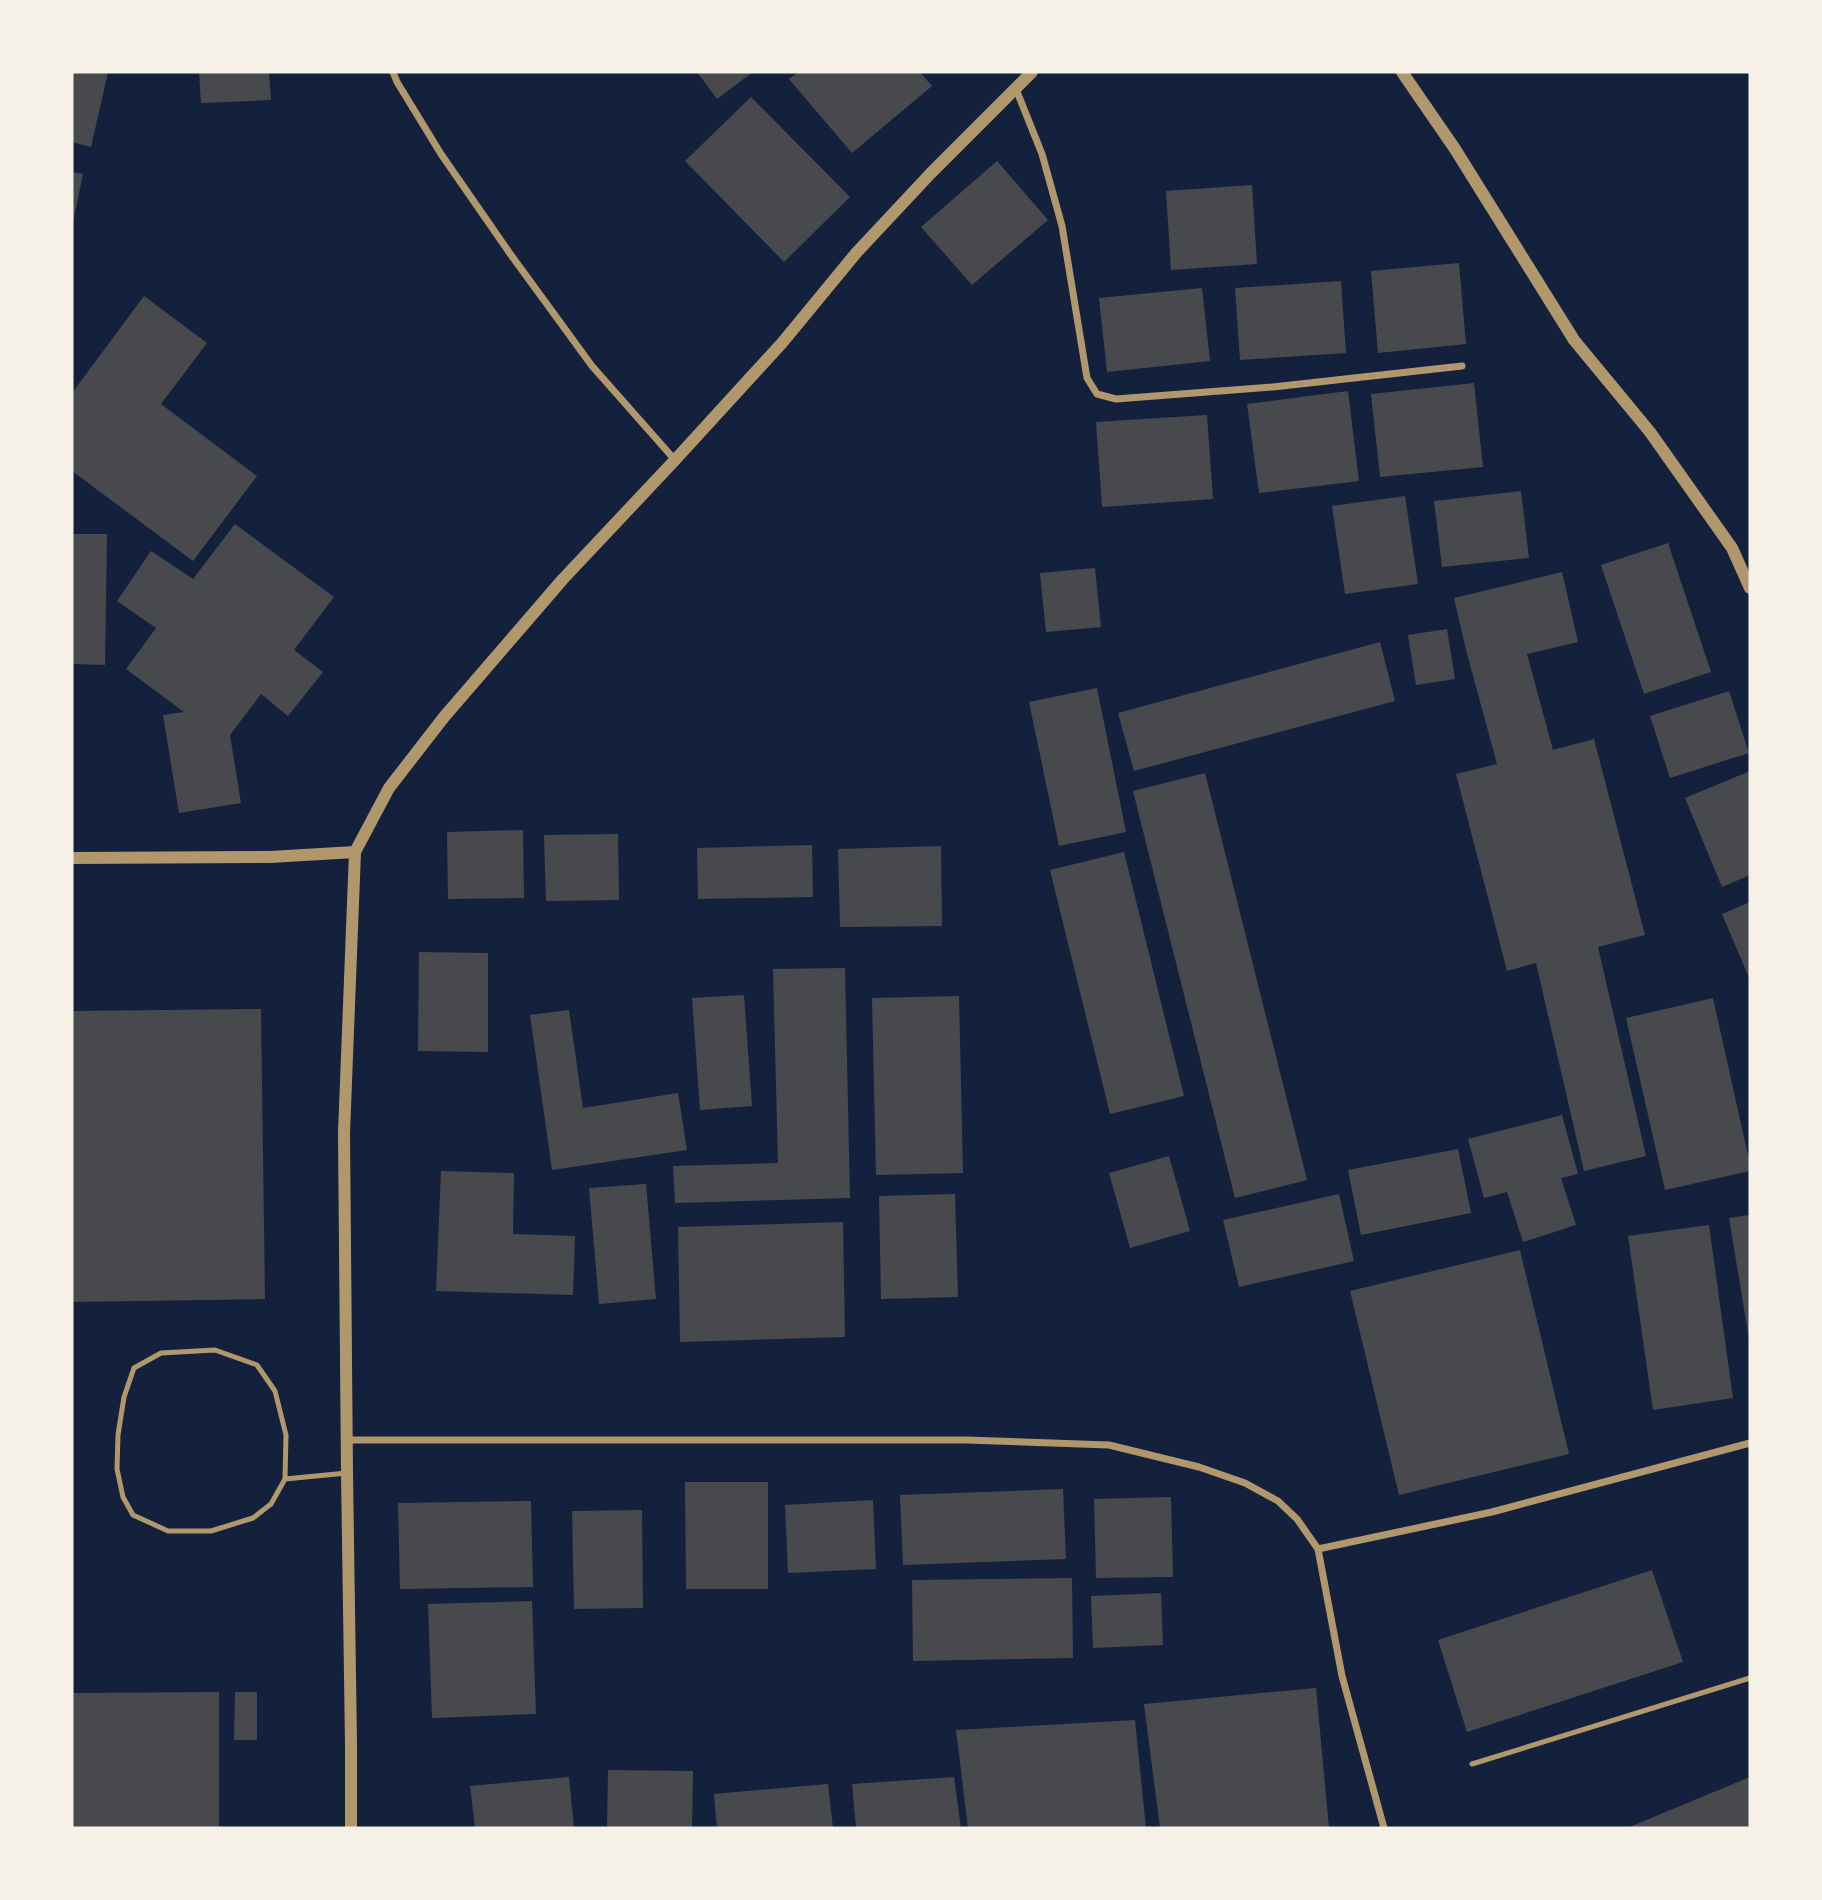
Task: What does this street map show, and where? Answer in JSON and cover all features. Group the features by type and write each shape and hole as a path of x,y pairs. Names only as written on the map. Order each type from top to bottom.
{"street":[{"path":"393,72 441,154 510,255 592,366 675,460"},
{"path":"351,1828 344,1133 355,852 389,788 444,717 563,579 782,343 856,253 1032,72"},
{"path":"1402,72 1455,149 1574,340 1650,432 1732,548 1750,588"},
{"path":"1015,87 1042,153 1062,226 1087,378 1097,394 1116,399 1273,387 1462,366"},
{"path":"72,858 270,857 355,852"},
{"path":"346,1440 966,1440 1109,1445 1199,1467 1245,1483 1278,1501 1297,1519 1318,1549 1342,1676 1384,1828"},
{"path":"1318,1549 1492,1512 1750,1443"}],"lane":[{"path":"215,1350 257,1365 275,1391 286,1435 285,1479 271,1504 253,1518 211,1531 168,1531 133,1515 123,1497 117,1469 118,1435 124,1397 134,1368 161,1353 215,1350"},
{"path":"285,1479 347,1473"},
{"path":"1472,1764 1750,1678"}],"building":[{"path":"72,72 108,72 91,147 72,142"},
{"path":"199,72 269,72 271,100 201,103"},
{"path":"697,72 753,72 717,99"},
{"path":"798,72 920,72 932,86 852,153 789,79"},
{"path":"751,97 850,197 784,262 685,161"},
{"path":"997,161 1048,220 972,285 921,227"},
{"path":"72,172 83,174 73,222 72,222"},
{"path":"1252,185 1257,264 1171,270 1166,191"},
{"path":"1459,263 1466,344 1378,353 1371,271"},
{"path":"1341,281 1346,353 1240,360 1235,288"},
{"path":"1202,288 1210,361 1107,372 1099,298"},
{"path":"144,296 207,343 161,404 257,476 193,561 72,471 72,393"},
{"path":"1474,383 1483,467 1380,477 1371,394"},
{"path":"1348,391 1359,481 1259,493 1247,404"},
{"path":"1207,415 1213,499 1102,507 1096,422"},
{"path":"1521,491 1529,558 1442,567 1434,501"},
{"path":"1405,496 1418,584 1345,594 1332,506"},
{"path":"235,524 334,597 294,650 323,672 288,716 261,694 230,735 241,803 179,813 163,715 184,712 126,669 156,628 117,601 151,551 193,579"},
{"path":"72,534 107,534 105,665 72,664"},
{"path":"1668,543 1711,672 1644,694 1601,565"},
{"path":"1095,568 1101,627 1046,632 1040,573"},
{"path":"1562,572 1578,642 1527,654 1553,750 1594,739 1645,935 1598,947 1646,1156 1584,1171 1536,963 1507,971 1456,774 1497,764 1454,598"},
{"path":"1447,629 1455,679 1416,685 1408,635"},
{"path":"1380,642 1395,701 1134,771 1118,713"},
{"path":"1097,688 1126,832 1059,846 1029,702"},
{"path":"1729,691 1749,753 1670,778 1650,716"},
{"path":"1750,771 1750,875 1722,887 1685,798"},
{"path":"1205,773 1307,1180 1235,1198 1133,791"},
{"path":"523,830 524,898 448,899 447,832"},
{"path":"618,834 619,900 546,901 544,835"},
{"path":"812,845 813,897 698,899 697,848"},
{"path":"941,846 942,926 840,927 838,849"},
{"path":"1124,852 1184,1096 1110,1114 1050,870"},
{"path":"1750,902 1750,980 1722,914"},
{"path":"419,952 488,953 488,1052 418,1051"},
{"path":"845,968 850,1198 675,1203 673,1166 778,1163 773,969"},
{"path":"744,995 752,1106 700,1110 692,998"},
{"path":"959,996 963,1173 876,1175 872,998"},
{"path":"1713,998 1750,1171 1665,1190 1626,1018"},
{"path":"261,1009 265,1299 72,1302 72,1011"},
{"path":"569,1010 583,1108 678,1093 687,1150 552,1170 530,1015"},
{"path":"1562,1115 1578,1174 1561,1178 1576,1225 1523,1242 1507,1192 1484,1198 1468,1139"},
{"path":"1458,1149 1471,1213 1361,1235 1348,1170"},
{"path":"1169,1156 1190,1231 1130,1248 1109,1173"},
{"path":"441,1171 514,1173 513,1234 575,1236 573,1295 436,1291"},
{"path":"646,1184 656,1299 599,1304 589,1188"},
{"path":"955,1194 958,1297 881,1299 879,1196"},
{"path":"1339,1194 1354,1261 1239,1287 1223,1220"},
{"path":"1750,1215 1750,1339 1749,1339 1729,1218"},
{"path":"843,1222 845,1337 680,1342 678,1227"},
{"path":"1709,1225 1733,1398 1653,1410 1628,1236"},
{"path":"1520,1250 1569,1454 1399,1495 1350,1291"},
{"path":"685,1482 768,1482 768,1589 686,1589"},
{"path":"1063,1489 1066,1559 903,1565 900,1495"},
{"path":"1171,1497 1173,1577 1096,1578 1094,1499"},
{"path":"873,1500 876,1569 788,1573 785,1505"},
{"path":"531,1501 533,1587 400,1589 398,1503"},
{"path":"642,1510 643,1608 574,1609 572,1511"},
{"path":"1652,1570 1683,1662 1467,1732 1438,1640"},
{"path":"1072,1578 1073,1658 913,1661 912,1580"},
{"path":"1161,1593 1163,1645 1093,1648 1091,1596"},
{"path":"532,1601 536,1714 432,1718 428,1604"},
{"path":"1316,1688 1329,1828 1160,1828 1144,1704"},
{"path":"219,1692 219,1828 72,1828 72,1693"},
{"path":"235,1692 257,1692 257,1740 234,1740"},
{"path":"1135,1720 1146,1828 968,1828 956,1730"},
{"path":"608,1770 693,1771 692,1828 607,1828"},
{"path":"569,1777 574,1828 475,1828 470,1786"},
{"path":"954,1777 961,1828 856,1828 852,1784"},
{"path":"1750,1777 1750,1828 1627,1828"},
{"path":"828,1784 833,1828 717,1828 714,1794"}]}
